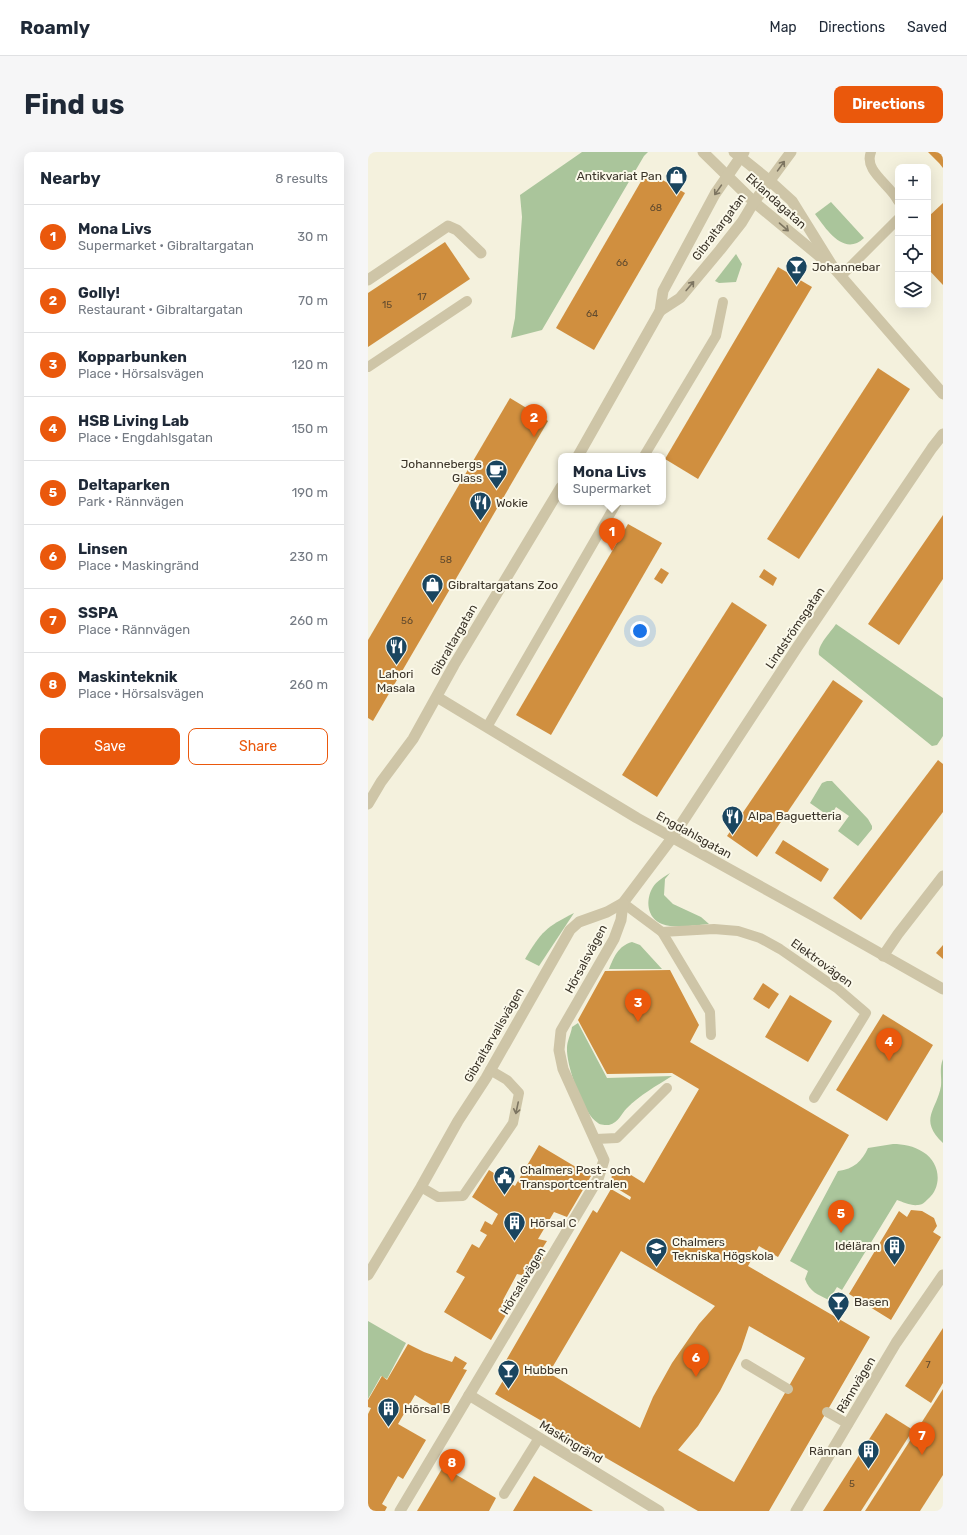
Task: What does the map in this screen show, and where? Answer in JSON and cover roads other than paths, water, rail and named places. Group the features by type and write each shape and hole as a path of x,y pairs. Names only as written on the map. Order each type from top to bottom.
{"street":[{"name":"Eklandagatan","path":"703,152 754,202 833,267"},
{"name":"Gibraltargatan","path":"660,311 680,298 742,222 754,202 791,152"},
{"name":"Eklandagatan","path":"740,154 792,201 840,276 943,394"},
{"name":"Gibraltargatan","path":"580,453 660,311 663,291 715,194 740,154"},
{"path":"368,280 448,226 457,230 481,253"},
{"name":"Lindströmsgatan","path":"672,838 798,646 939,437 943,434"},
{"name":"Gibraltargatan","path":"368,804 384,777 413,739 454,665 558,492"},
{"name":"Engdahlsgatan","path":"437,697 592,792 943,989"},
{"name":"Gibraltarvallsvägen","path":"368,1275 422,1187 570,930 579,922 607,912 623,903 672,838"},
{"path":"884,956 898,934 943,876"},
{"name":"Hörsalsvägen","path":"400,1511 598,1179 604,1160 596,1138 563,1069 559,1050 561,1031 614,939 620,920 623,903"},
{"name":"Rännvägen","path":"796,1511 896,1343 943,1275"},
{"name":"Maskingränd","path":"469,1395 659,1511"}],"lane":[{"path":"871,152 869,158 871,167 898,200"},
{"path":"840,276 895,222"},
{"path":"368,366 467,301"},
{"path":"646,453 716,336 723,302"},
{"path":"487,727 615,505"},
{"path":"623,903 662,932 710,1012 711,1034"},
{"name":"Elektrovägen","path":"662,932 714,929 738,931 760,938 780,949 838,989 866,1013 814,1098"},
{"path":"422,1187 438,1196 463,1196 513,1123 519,1093 507,1080 490,1070"},
{"path":"596,1138 617,1138 667,1088"},
{"path":"746,1364 788,1389"},
{"path":"827,1412 848,1424"},
{"path":"504,1494 539,1438"}],"place":[{"name":"Antikvariat Pan","path":"677,196"},
{"name":"Johannebar","path":"796,286"},
{"name":"Golly!","path":"534,437"},
{"name":"Johannebergs Glass","path":"497,490"},
{"name":"Wokie","path":"480,522"},
{"name":"Mona Livs","path":"612,551"},
{"name":"Gibraltargatans Zoo","path":"433,604"},
{"name":"Lahori Masala","path":"396,666"},
{"name":"Alpa Baguetteria","path":"733,836"},
{"name":"Kopparbunken","path":"638,1022"},
{"name":"HSB Living Lab","path":"889,1061"},
{"name":"Chalmers Post- och Transportcentralen","path":"504,1196"},
{"name":"Deltaparken","path":"841,1233"},
{"name":"Hörsal C","path":"514,1242"},
{"name":"Idéläran","path":"895,1266"},
{"name":"Chalmers Tekniska Högskola","path":"656,1268"},
{"name":"Basen","path":"839,1322"},
{"name":"Linsen","path":"696,1377"},
{"name":"Hubben","path":"508,1390"},
{"name":"Hörsal B","path":"388,1428"},
{"name":"SSPA","path":"922,1455"},
{"name":"Rännan","path":"868,1470"},
{"name":"Maskinteknik","path":"452,1482"}]}
